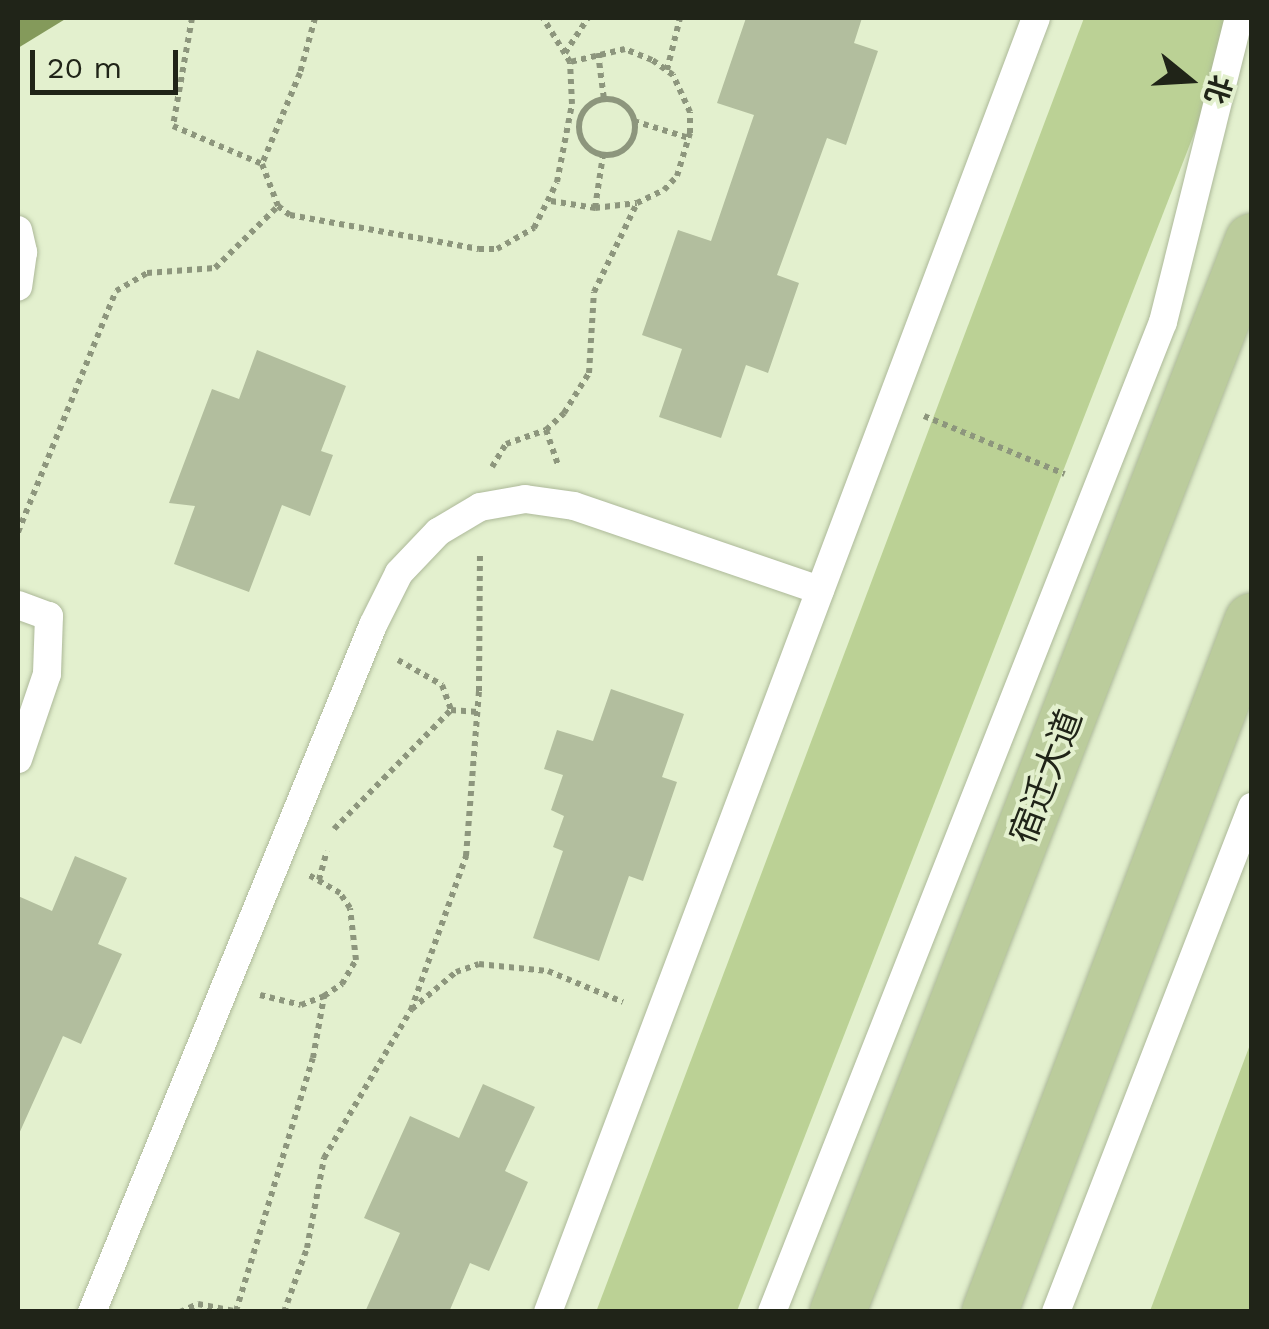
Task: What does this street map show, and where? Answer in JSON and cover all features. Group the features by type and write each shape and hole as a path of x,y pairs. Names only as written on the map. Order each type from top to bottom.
{"main road":[{"name":"宿迁大道","path":"838,1312 1252,241"},
{"path":"988,1312 1252,620"}],"lane":[{"path":"548,1312 1036,18"},
{"path":"772,1312 1163,322 1239,18"},
{"path":"18,230 23,252 18,287"},
{"path":"92,1312 364,648 399,573 438,532 480,507 526,499 584,508 820,590"},
{"path":"18,604 48,616 47,674 18,759"},
{"path":"1056,1312 1252,806"}],"path":[{"path":"192,18 174,126 262,164"},
{"path":"315,18 262,164 278,206 290,214 496,249 534,228 551,201 569,121 570,62 543,18"},
{"path":"565,53 588,18"},
{"path":"667,70 680,18"},
{"path":"551,201 595,208 637,203 677,176 688,138 690,112 667,70 625,50 570,62"},
{"path":"598,53 604,99"},
{"path":"603,155 582,140 580,122 588,107 604,99 620,102 634,121 688,138"},
{"path":"569,121 580,122"},
{"path":"603,155 627,146 634,121"},
{"path":"595,208 603,155"},
{"path":"284,1312 307,1248 324,1158 411,1010 470,836 478,712 480,507 495,458 506,444 546,430 589,373 594,292 637,203"},
{"path":"18,532 116,292 147,274 215,268 278,206"},
{"path":"891,402 1098,488"},
{"path":"364,648 418,667 442,685 452,710"},
{"path":"318,880 333,831 452,710 478,712"},
{"path":"226,983 280,1002 300,1004 324,996 342,984 356,960 357,930 340,892 277,859"},
{"path":"411,1010 456,972 479,964 548,971 659,1017"},
{"path":"180,1312 198,1304 236,1311 313,1058 324,996"}],"shaded area":[{"path":"18,18 67,18 18,48"},
{"path":"1084,18 1239,18 737,1311 596,1312"},
{"path":"1251,1042 1251,1311 1150,1311"}],"building":[{"path":"746,18 862,18 854,43 878,51 846,145 827,138 777,275 799,283 768,373 746,365 721,438 659,417 682,349 642,335 678,230 711,241 754,115 717,103"},
{"path":"257,350 346,386 321,451 333,455 310,516 282,505 249,592 174,564 195,506 169,503 212,389 239,399"},
{"path":"611,689 684,714 662,777 677,782 643,881 629,876 599,961 533,938 563,851 553,847 564,816 551,810 563,775 544,769 557,730 593,741"},
{"path":"75,856 127,878 98,944 122,954 81,1044 63,1036 18,1136 18,896 52,911"},
{"path":"483,1084 535,1107 505,1171 528,1182 489,1271 470,1263 449,1312 365,1312 400,1233 364,1218 410,1116 459,1138"}]}
